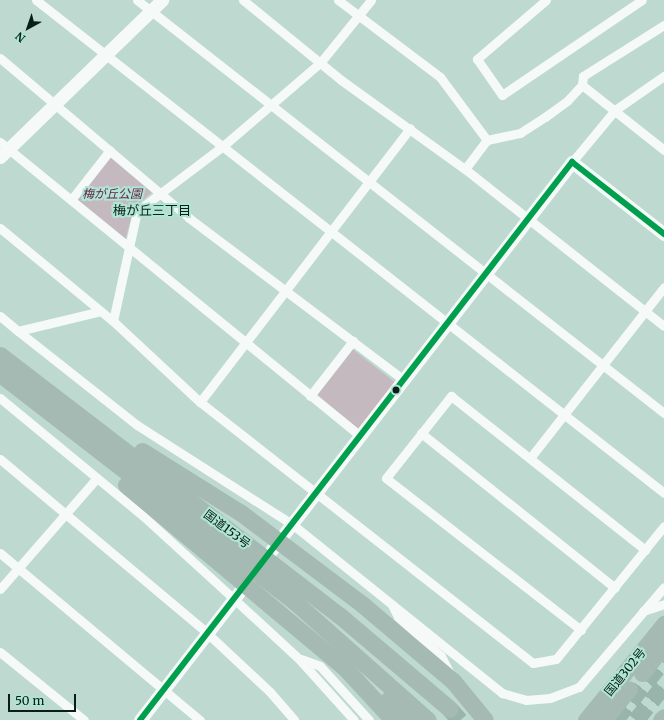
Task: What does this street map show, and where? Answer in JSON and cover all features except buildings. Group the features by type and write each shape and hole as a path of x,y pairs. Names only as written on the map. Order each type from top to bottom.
{"highway":[{"name":"国道153号","path":"0,355 333,610 453,714"},
{"name":"国道153号","path":"0,374 49,415 181,513 296,603 428,720"},
{"path":"56,399 95,418 156,460 241,513 297,554 423,653 453,681 485,720"},
{"path":"49,415 80,446 345,668 393,720"},
{"path":"156,460 424,672 453,714"},
{"path":"181,513 204,538 344,652 408,720"},
{"name":"国道302号","path":"586,720 664,624"},
{"path":"641,675 664,645"},
{"path":"603,720 629,689"},
{"path":"661,720 664,717"}],"street":[{"path":"36,0 664,493"},
{"path":"137,0 268,106 487,272 664,413"},
{"path":"162,0 56,102 3,149 71,200 360,436"},
{"path":"243,0 320,63 465,169 664,326"},
{"path":"338,0 440,77 486,140"},
{"path":"113,321 137,211 222,146 320,63 371,0"},
{"path":"546,0 477,59 502,95 642,0"},
{"path":"465,169 486,140 520,133 567,101 582,85 583,76 664,25"},
{"path":"0,58 56,102 160,193 404,379"},
{"path":"140,720 572,162 615,110 664,76"},
{"path":"582,85 664,150"},
{"path":"200,402 410,128"},
{"path":"71,200 110,150"},
{"path":"572,162 664,234"},
{"path":"0,228 113,321 200,402 315,494 533,662 556,659 664,526"},
{"path":"530,458 664,287"},
{"path":"18,331 101,311"},
{"path":"0,316 137,425 291,525 391,602 502,693 526,700 550,698 579,687 664,587"},
{"path":"310,396 353,341"},
{"path":"581,630 386,478 450,396 646,550"},
{"path":"0,398 97,478 236,597 299,659 354,720"},
{"path":"421,433 615,588"},
{"path":"0,459 207,634 270,692 294,720"},
{"path":"0,589 97,478"},
{"path":"0,553 200,720"},
{"path":"391,602 398,618 441,656 453,681"},
{"path":"643,612 664,604"},
{"path":"0,652 84,720"},
{"path":"299,659 320,666 369,720"}],"green space":[{"name":"梅が丘公園","path":"110,153 153,191 134,208 124,244 73,200"},
{"path":"351,348 396,383 358,431 313,396"}],"tunnel":[{"path":"615,720 664,660"},
{"path":"636,720 664,685"},
{"path":"450,709 460,720"}],"transit line":[{"path":"572,162 664,234"},
{"path":"140,720 572,162"}],"district":[{"name":"梅が丘三丁目","path":"152,211"}]}
